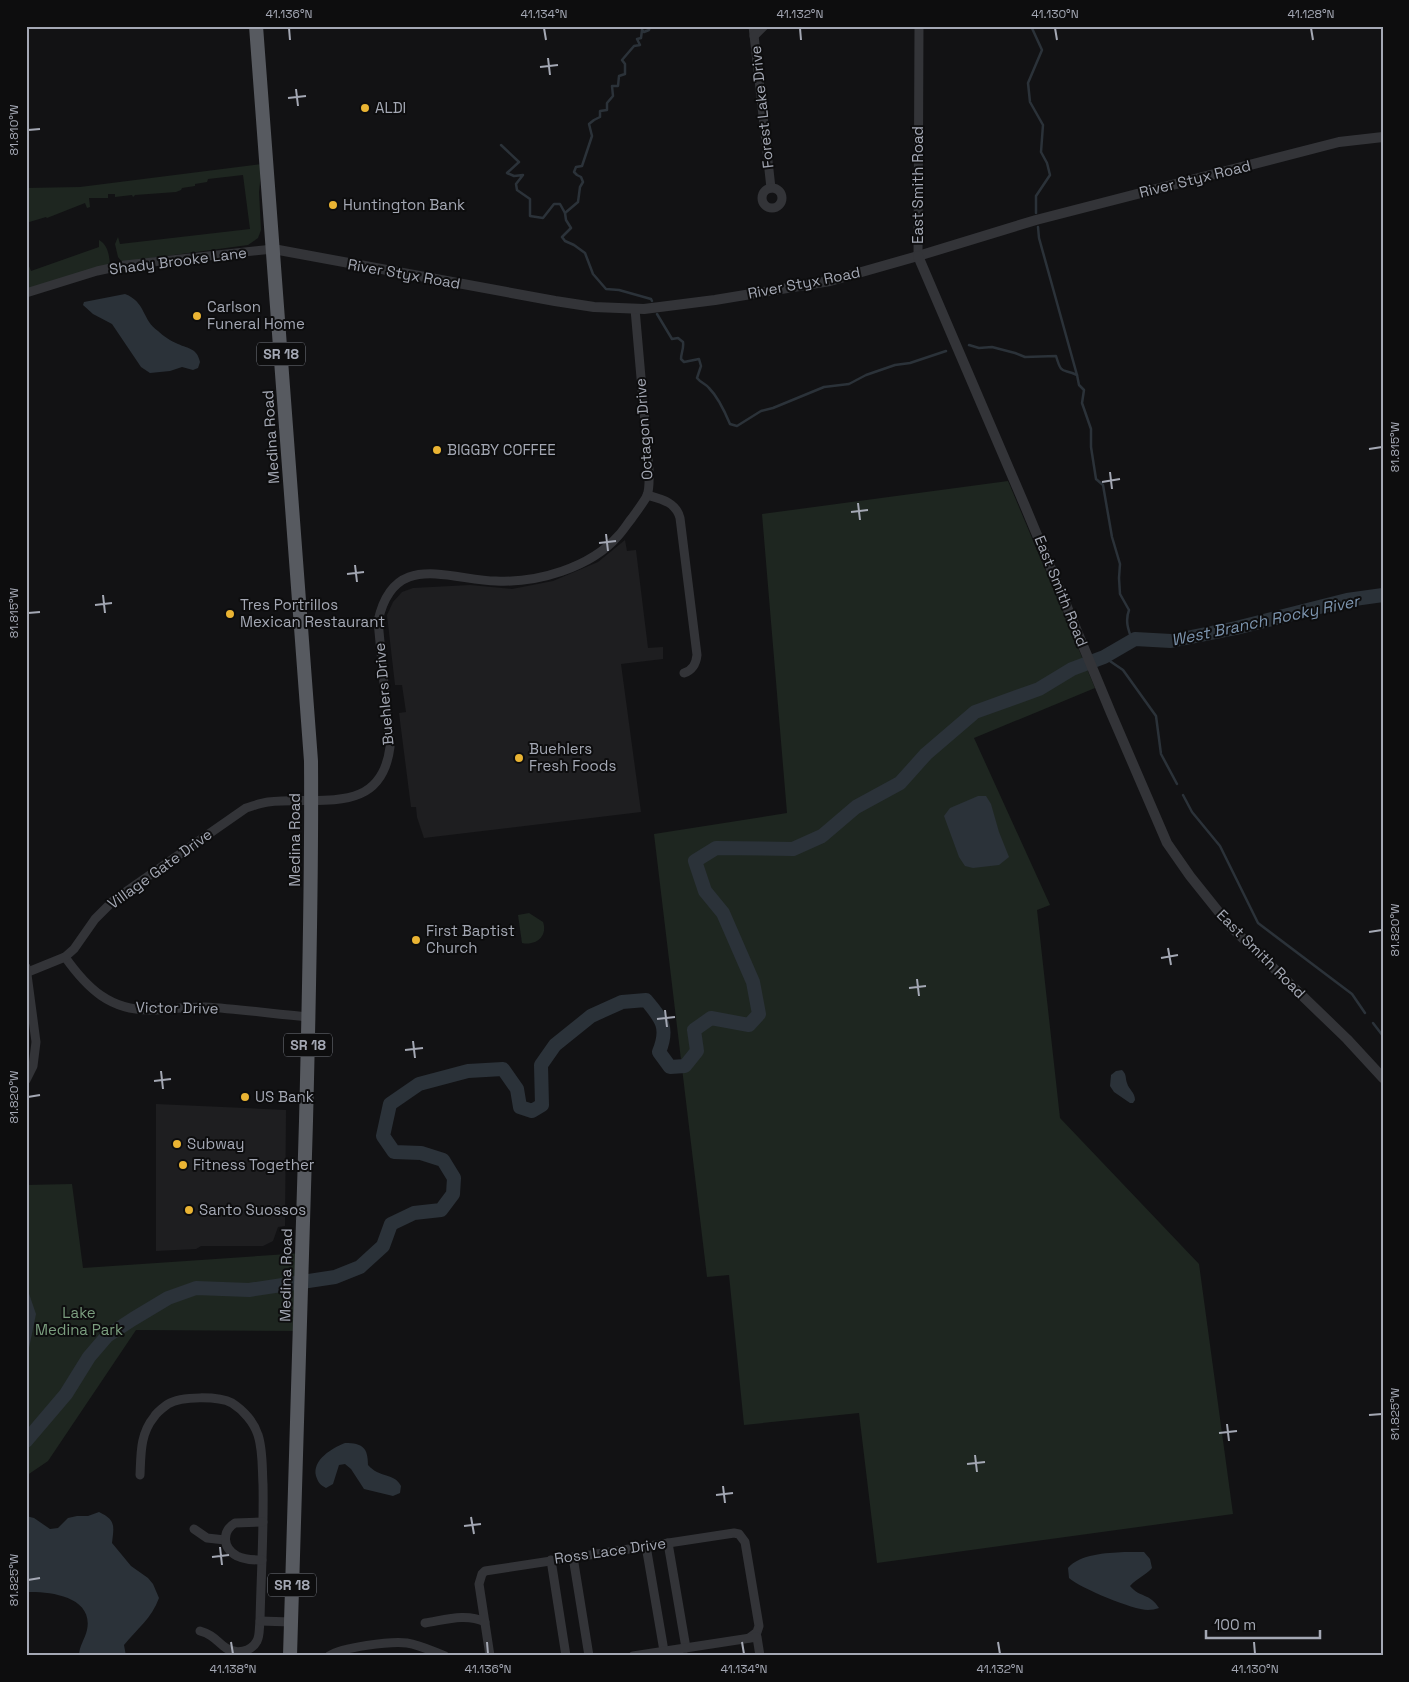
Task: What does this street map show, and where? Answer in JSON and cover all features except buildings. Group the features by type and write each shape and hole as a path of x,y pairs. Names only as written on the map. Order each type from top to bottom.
{"highway":[{"name":"Medina Road","path":"256,26 308,722 311,801 312,870 302,1305 290,1656"}],"street":[{"path":"754,31 764,26"},
{"name":"East Smith Road","path":"918,26 918,256 1167,843 1190,876 1230,926 1347,1039 1383,1078"},
{"name":"Forest Lake Drive","path":"754,31 771,188"},
{"name":"River Styx Road","path":"273,249 555,301 594,307 635,309 715,300 830,281 1036,220 1227,170 1339,142 1383,137"},
{"name":"Shady Brooke Lane","path":"26,293 97,271 125,265 273,249"},
{"name":"Octagon Drive","path":"635,309 649,469 647,495 673,505 680,518 697,655 695,665 691,670 684,673"},
{"name":"Buehlers Drive","path":"311,801 344,799 359,795 372,787 385,769 390,748 378,621 381,608 391,589 408,577 428,573 496,582 524,581 553,574 596,554 615,540 647,495"},
{"name":"Village Gate Drive","path":"27,970 65,957 74,949 95,919 114,900 237,814 257,804 311,801"},
{"name":"Victor Drive","path":"65,957 92,990 102,997 126,1007 152,1010 205,1007 309,1017"},
{"path":"26,1080 32,1066 36,1042 27,970"},
{"path":"140,1475 141,1448 146,1430 154,1416 170,1403 190,1399 216,1398 231,1403 247,1415 258,1434 262,1457 263,1522 260,1621 257,1640 250,1649 231,1651 215,1638 200,1631"},
{"path":"262,1560 244,1559 237,1556 230,1550 225,1540 227,1530 235,1523 263,1522"},
{"path":"194,1529 207,1538 225,1540"},
{"name":"Ross Lace Drive","path":"485,1622 479,1584 482,1574 490,1569 734,1533 742,1538 746,1544 759,1626 755,1635 749,1638"},
{"path":"668,1543 683,1651"},
{"path":"646,1546 664,1651"},
{"path":"573,1557 589,1656"},
{"path":"551,1560 566,1656"},
{"path":"425,1623 466,1617 485,1622 490,1656"},
{"path":"260,1621 291,1622"},
{"path":"633,1656 664,1651 683,1651 757,1637 760,1656"},
{"path":"329,1656 342,1650 393,1643 417,1645 445,1656"}],"shaded area":[{"path":"125,294 137,302 149,322 160,333 195,351 200,362 198,368 193,370 182,367 170,371 150,373 141,367 112,324 93,314 83,305 84,302"},
{"path":"625,540 627,551 636,550 648,648 663,647 663,659 621,664 641,812 424,838 417,817 416,807 411,807 399,713 406,712 402,685 395,685 387,615 393,602 402,592 413,588 470,585 512,589 553,581 598,562"},
{"path":"978,796 986,796 991,804 1009,857 999,865 973,868 965,866 959,857 944,816 950,808"},
{"path":"1122,1070 1134,1095 1135,1100 1133,1103 1130,1103 1114,1092 1110,1086 1111,1075 1116,1071"},
{"path":"156,1104 286,1110 285,1226 278,1227 273,1241 263,1246 201,1246 196,1249 156,1251"},
{"path":"26,1285 36,1314 29,1348 26,1352"},
{"path":"345,1443 360,1445 367,1454 368,1465 377,1472 395,1479 401,1486 400,1493 393,1496 364,1489 351,1469 345,1464 339,1465 333,1484 326,1488 318,1482 316,1470 320,1460 329,1451"},
{"path":"99,1512 105,1515 113,1524 112,1543 131,1566 148,1578 159,1598 148,1617 124,1645 126,1656 79,1656 87,1630 87,1619 84,1610 68,1598 46,1593 26,1592 26,1516 34,1518 50,1529 58,1528 68,1518 88,1516"},
{"path":"1144,1552 1150,1559 1152,1568 1130,1586 1156,1603 1159,1608 1148,1610 1119,1603 1095,1593 1069,1578 1068,1568 1079,1560 1094,1555"}],"green space":[{"path":"262,164 259,192 261,230 258,238 248,245 122,262 118,257 115,244 118,237 120,244 250,229 243,175 208,179 207,182 182,188 176,192 135,195 133,197 132,195 115,197 115,194 108,194 108,198 89,198 90,207 87,208 85,203 47,218 26,223 26,188 80,187"},
{"path":"99,240 106,247 110,264 26,290 26,267 28,264 31,271 99,247"},
{"path":"1008,481 1095,688 974,738 1050,905 1037,910 1060,1118 1199,1264 1233,1514 877,1563 859,1413 744,1425 729,1275 707,1277 654,834 787,813 762,514"},
{"path":"529,913 543,922 544,932 540,939 527,944 522,943 518,915"},
{"name":"Lake Medina Park","path":"72,1184 83,1268 303,1253 301,1331 136,1330 48,1461 26,1476 26,1185"}],"waterway":[{"path":"650,26 649,30 644,32 642,30 641,38 637,39 640,45 634,46 622,60 625,64 625,74 619,76 618,86 612,86 613,96 607,103 607,110 600,111 600,117 589,124 592,136 582,166 576,167 574,172 581,177 583,182 580,187 578,202 565,213 566,220 571,228 562,237 565,241 585,253 593,274 606,289 619,290 651,299 652,301"},
{"path":"1031,26 1042,50 1028,83 1030,102 1043,125 1041,152 1047,163 1050,175 1036,196 1036,213"},
{"path":"501,145 519,162 507,173 514,176 523,175 516,184 517,190 530,199 530,216 543,218 554,204 560,204 565,213"},
{"path":"1038,227 1039,238 1077,375"},
{"path":"657,314 672,339 678,338 683,342 681,359 684,362 699,359 701,366 697,378 716,396 730,424 737,426 761,411 824,387 849,384 866,375 895,365 910,363 946,351"},
{"path":"969,345 979,348 992,347 1025,357 1056,356 1061,369 1077,375 1079,385 1084,390 1082,403 1091,429 1091,447 1096,479 1103,485 1112,537 1120,564 1120,594 1129,610 1127,621 1132,640"},
{"name":"West Branch Rocky River","path":"26,1441 66,1394 89,1357 107,1336 168,1298 196,1288 249,1290 335,1277 360,1267 383,1246 391,1224 414,1213 441,1210 453,1194 454,1178 443,1160 421,1153 394,1152 383,1136 390,1104 419,1084 468,1071 503,1069 517,1089 520,1107 532,1111 542,1105 541,1065 555,1045 591,1016 622,1002 646,1000 660,1018 664,1030 659,1052 670,1067 685,1066 697,1051 694,1030 711,1018 749,1025 759,1014 753,982 723,913 705,891 695,861 716,848 793,849 822,836 856,807 900,783 926,754 975,712 1039,689 1072,669 1104,657 1135,639 1171,641 1236,628 1347,600 1383,595"},
{"path":"1104,657 1123,670 1156,716 1161,754 1177,784"},
{"path":"1183,795 1192,812 1220,846 1258,923 1352,994 1365,1013"},
{"path":"1373,1023 1383,1036"}],"place":[{"name":"ALDI","path":"365,108"},
{"name":"Huntington Bank","path":"333,205"},
{"name":"Carlson Funeral Home","path":"197,316"},
{"name":"BIGGBY COFFEE","path":"437,450"},
{"name":"Tres Portrillos Mexican Restaurant","path":"230,614"},
{"name":"Buehlers Fresh Foods","path":"519,758"},
{"name":"First Baptist Church","path":"416,940"},
{"name":"US Bank","path":"245,1097"},
{"name":"Subway","path":"177,1144"},
{"name":"Fitness Together","path":"183,1165"},
{"name":"Santo Suossos","path":"189,1210"}]}
